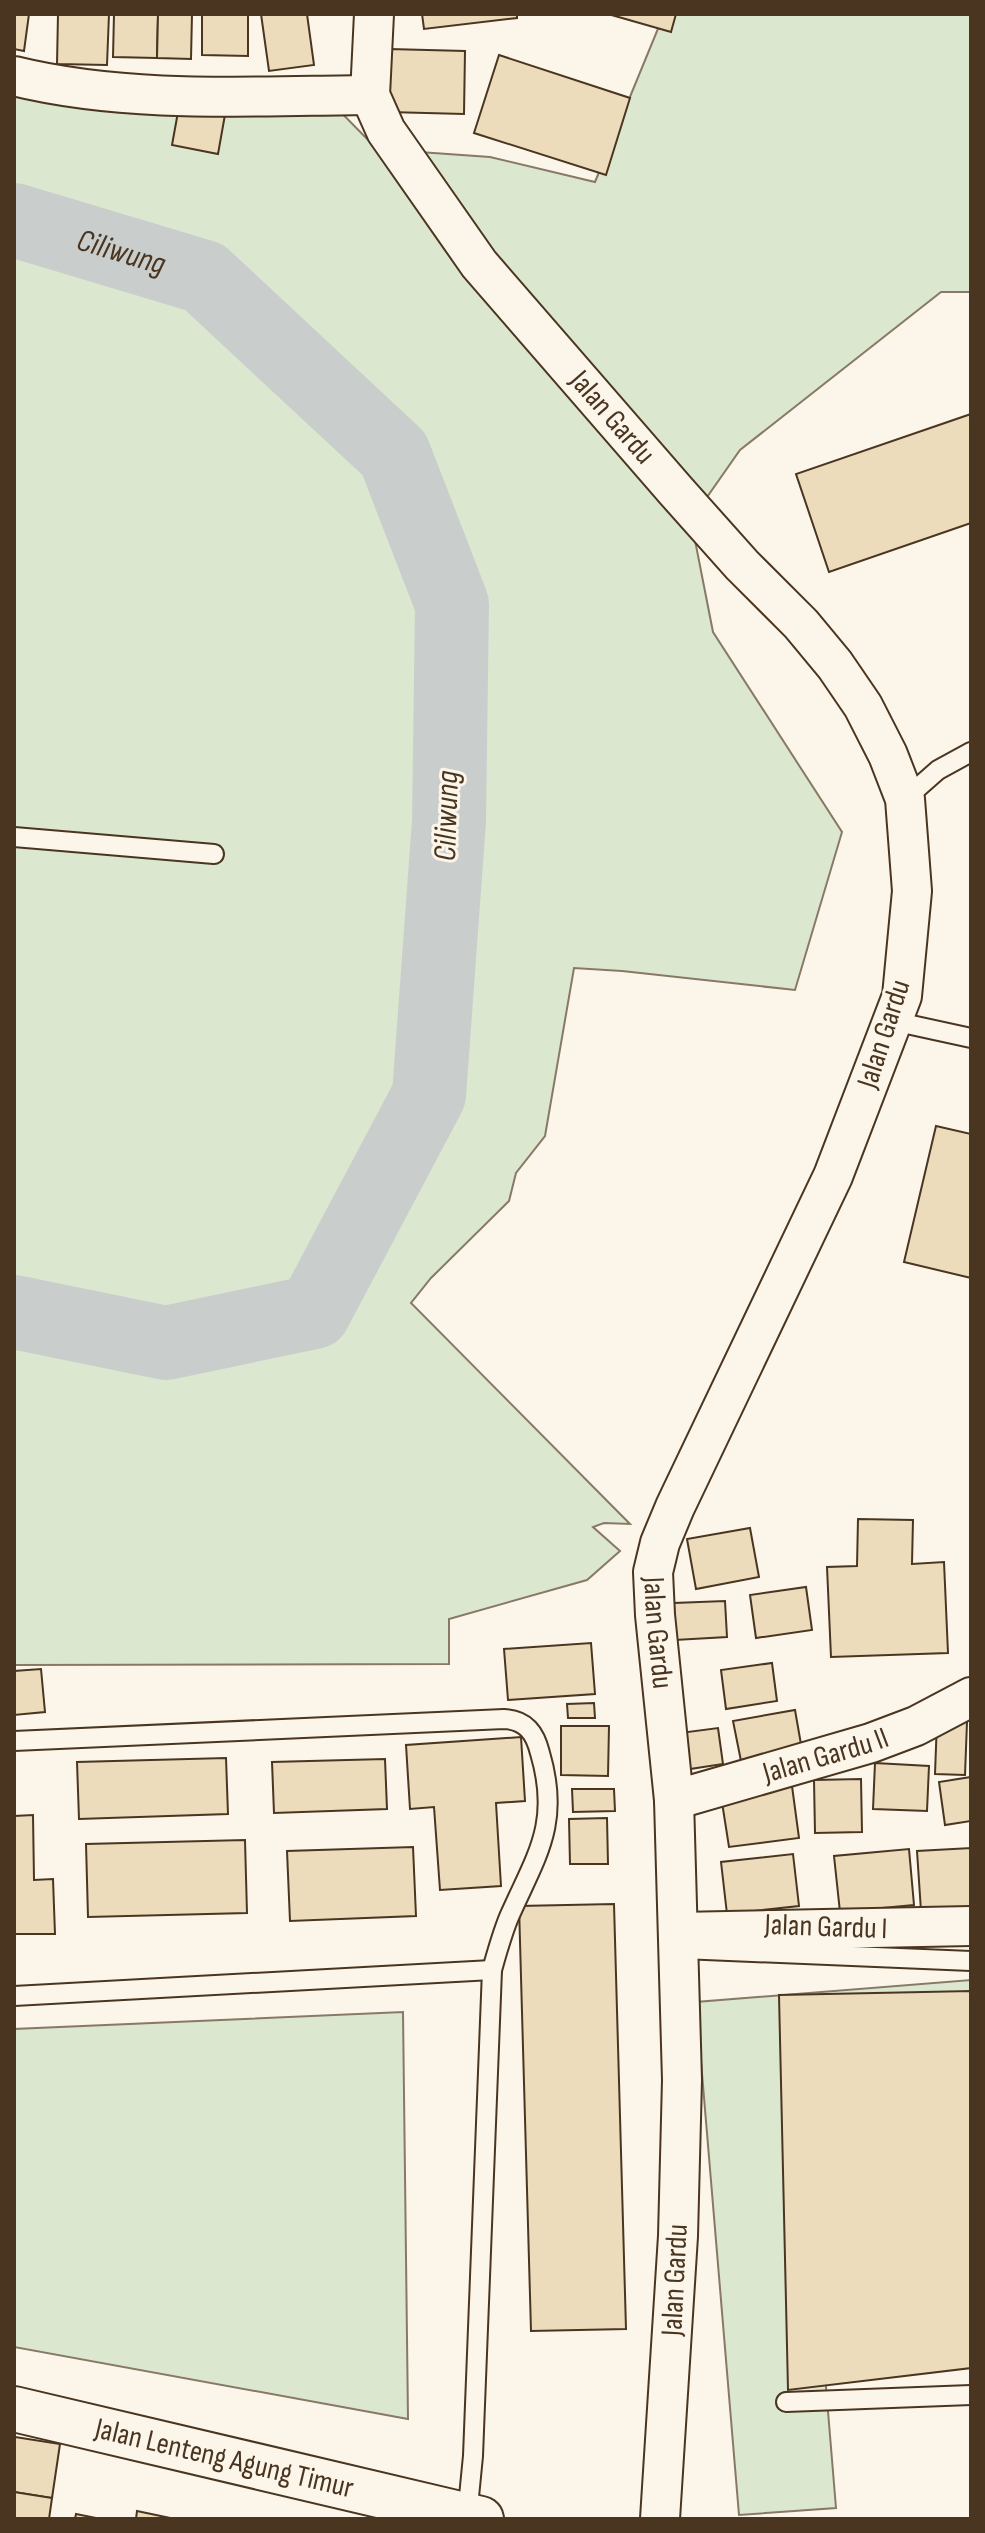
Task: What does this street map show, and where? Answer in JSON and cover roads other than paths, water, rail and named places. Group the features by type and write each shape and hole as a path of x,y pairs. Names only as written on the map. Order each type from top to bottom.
{"main road":[{"name":"Jalan Lenteng Agung Timur","path":"14,2409 474,2518"}],"street":[{"name":"Jalan Gardu","path":"374,14 370,95 386,131 479,264 704,523 801,624 835,665 863,706 888,755 905,799 912,891 902,996 833,1176 660,1543 653,1572 674,1800 682,2080 678,2236 660,2519"},
{"path":"14,76 74,87 200,97 370,95"},
{"name":"Jalan Gardu II","path":"674,1800 871,1743 916,1726 971,1697"},
{"path":"679,1940 971,1926"}],"lane":[{"path":"905,799 938,770 971,752"},
{"path":"14,837 214,854"},
{"path":"893,1021 971,1038"},
{"path":"14,1741 504,1719 517,1721 529,1728 537,1741 549,1800 546,1831 536,1863 508,1919 492,1970 473,2456 474,2518"},
{"name":"Jalan Gardu I","path":"679,1940 971,1961"},
{"path":"14,1996 492,1970"},
{"path":"786,2402 971,2395"}],"waterway":[{"name":"Ciliwung","path":"14,220 204,277 394,454 452,604 449,821 429,1095 314,1312 166,1343 14,1312"}]}
